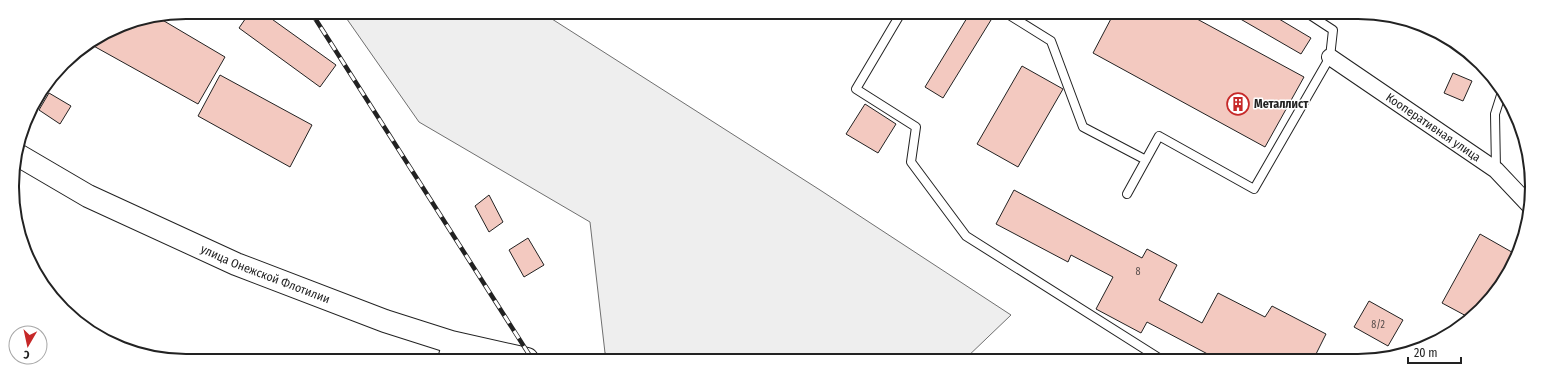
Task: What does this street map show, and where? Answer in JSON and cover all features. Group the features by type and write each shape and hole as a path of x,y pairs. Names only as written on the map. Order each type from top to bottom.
{"main road":[{"path":"448,351 474,354"}],"street":[{"name":"Кооперативная улица","path":"1330,57 1496,170 1525,200"}],"lane":[{"path":"897,19 856,89 916,127 911,162 966,236 1153,354"},
{"path":"1015,19 1050,41 1083,126 1146,160"},
{"path":"1128,194 1159,136 1254,189 1330,57 1333,30 1316,19"},
{"path":"1496,170 1495,114 1500,98"},
{"path":"21,157 88,196 236,264 385,321 448,351"}],"shaded area":[{"path":"347,19 552,19 820,190 1011,315 970,354 608,354 605,353 590,222 419,122"}],"building":[{"path":"245,19 272,19 336,65 320,87 239,28"},
{"path":"966,19 991,20 943,98 925,87"},
{"name":"Металлист","path":"1111,19 1197,19 1304,77 1265,147 1093,53"},
{"path":"1240,19 1279,19 1311,38 1301,54"},
{"path":"163,20 225,57 198,104 94,46 122,32"},
{"path":"1022,66 1063,89 1018,167 977,144"},
{"path":"1453,73 1472,81 1463,101 1444,93"},
{"path":"220,75 312,125 290,167 198,116"},
{"path":"49,93 71,106 60,124 39,110"},
{"path":"865,104 896,124 878,153 846,134"},
{"path":"1014,190 1142,258 1147,249 1177,265 1159,300 1202,323 1218,293 1265,317 1272,306 1326,334 1316,354 1208,354 1147,322 1141,333 1096,309 1113,277 1071,255 1068,262 996,224"},
{"path":"489,195 503,222 489,232 475,206"},
{"path":"1480,234 1512,252 1497,280 1476,305 1464,315 1442,303"},
{"path":"528,238 544,265 524,277 509,250"},
{"path":"1369,301 1403,320 1388,346 1354,327"}],"railway":[{"path":"315,19 529,354"}],"place":[{"name":"Металлист","path":"1238,104"}]}
